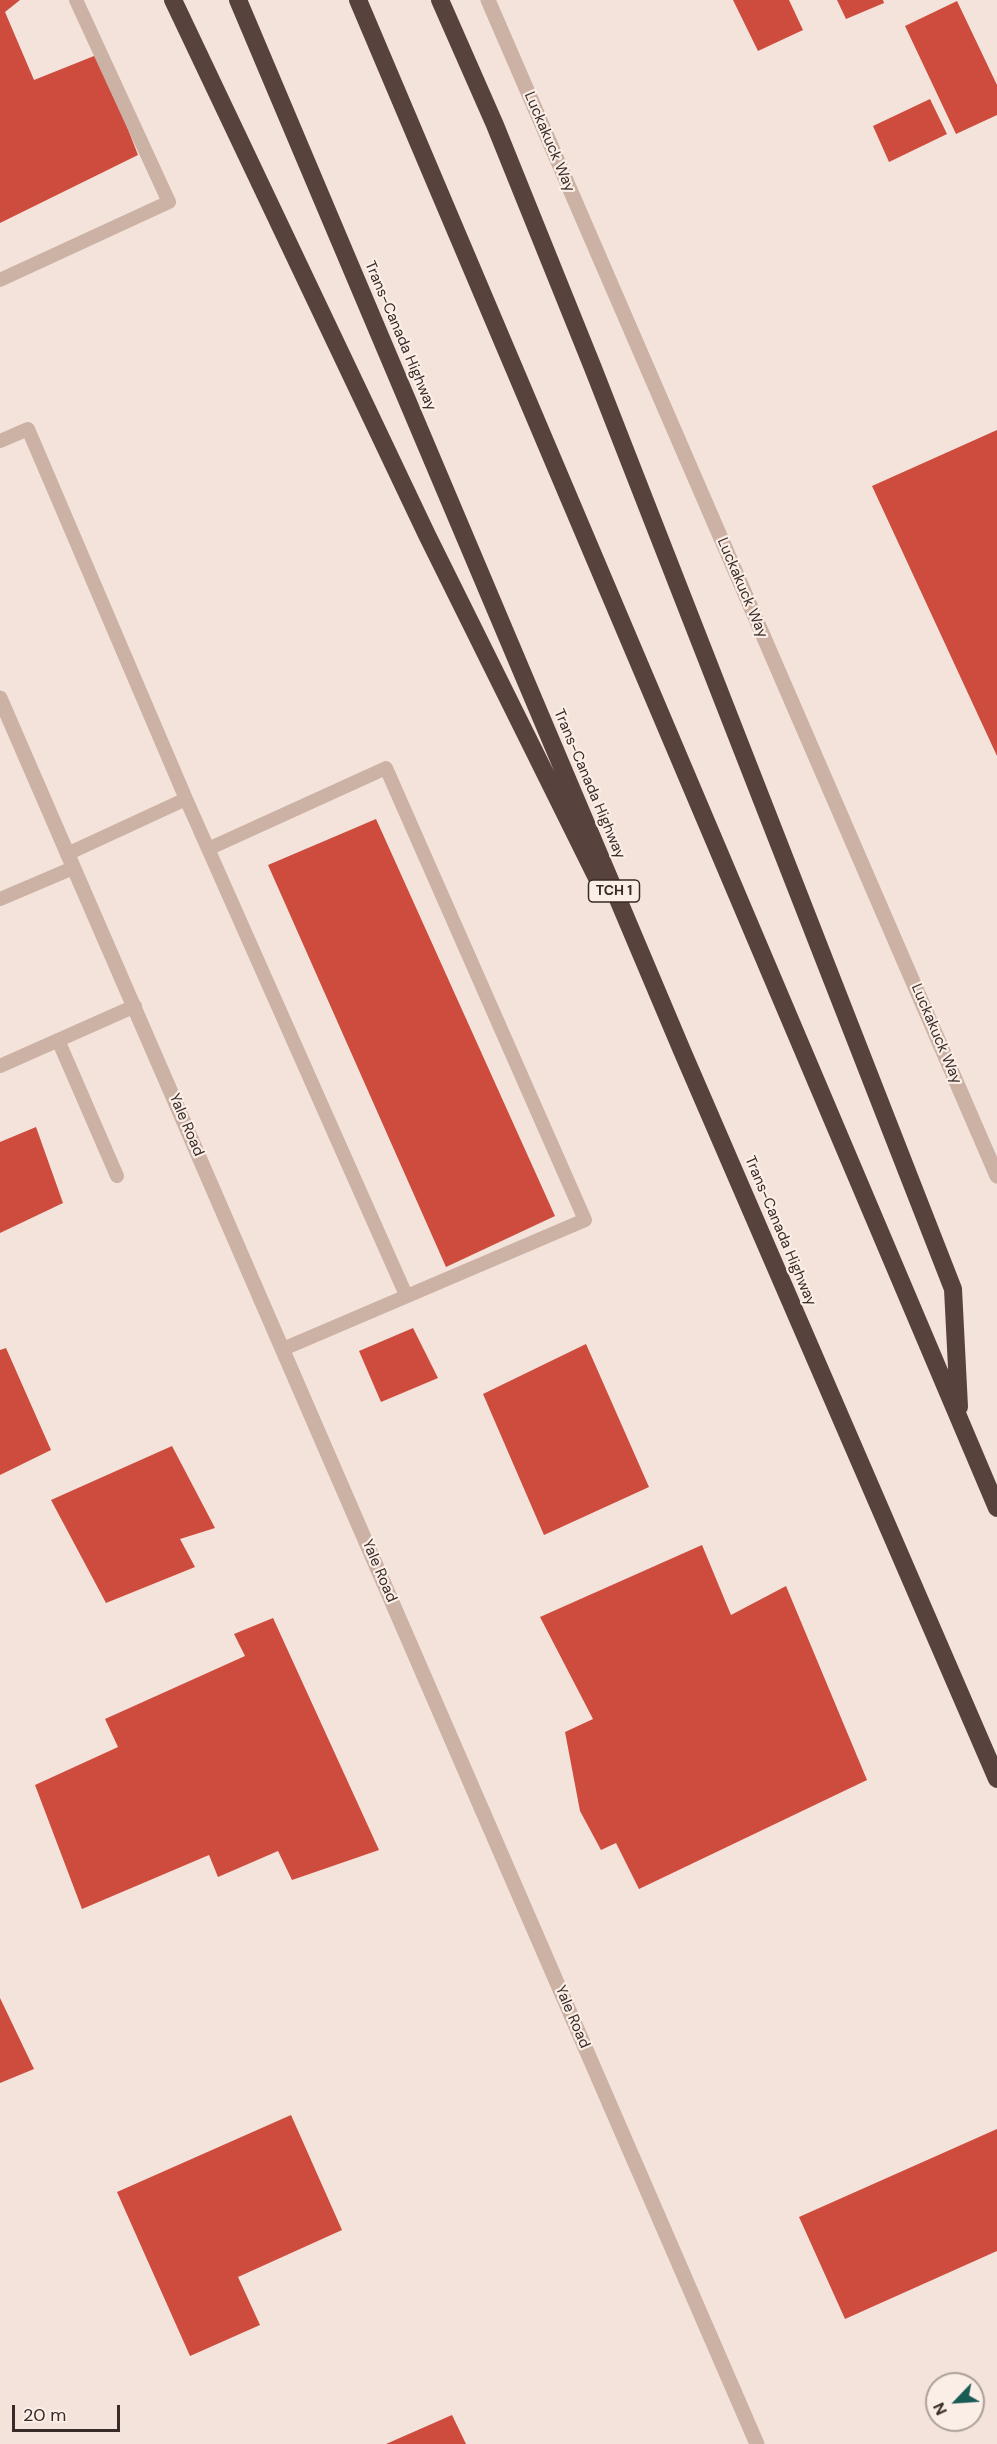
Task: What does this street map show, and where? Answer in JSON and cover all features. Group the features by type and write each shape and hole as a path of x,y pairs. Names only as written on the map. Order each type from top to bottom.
{"highway":[{"path":"173,0 427,535 683,1053"},
{"name":"Trans-Canada Highway","path":"238,0 683,1053 997,1779"},
{"path":"358,0 997,1508"},
{"path":"440,0 495,125 593,368 953,1289 959,1421"}],"street":[{"name":"Luckakuck Way","path":"488,0 997,1176"},
{"name":"Yale Road","path":"0,698 757,2444"}],"lane":[{"path":"0,280 169,202 76,0"},
{"path":"0,441 28,429 207,849 406,1295"},
{"path":"207,849 386,768 585,1220 283,1349"},
{"path":"0,899 186,799"},
{"path":"0,1066 135,1006"},
{"path":"58,1040 117,1176"}],"building":[{"path":"0,0 20,0 5,12 34,80 99,54 138,155 0,223"},
{"path":"733,0 789,0 803,30 758,51"},
{"path":"837,0 883,0 884,3 846,19"},
{"path":"957,1 997,85 997,115 956,134 905,26"},
{"path":"930,99 947,134 889,162 873,126"},
{"path":"997,430 997,756 872,486"},
{"path":"376,819 555,1216 446,1267 268,865"},
{"path":"36,1127 63,1203 0,1233 0,1142"},
{"path":"413,1328 438,1378 381,1402 359,1351"},
{"path":"586,1344 649,1487 544,1535 483,1394"},
{"path":"6,1348 51,1450 0,1475 0,1350"},
{"path":"172,1446 215,1528 180,1539 195,1567 106,1603 51,1500"},
{"path":"702,1545 731,1615 786,1586 867,1780 639,1889 616,1843 601,1850 580,1811 565,1732 593,1719 540,1617"},
{"path":"273,1618 379,1850 292,1880 278,1851 218,1877 209,1855 82,1909 35,1785 118,1747 105,1719 245,1656 234,1634"},
{"path":"0,1998 34,2069 0,2083"},
{"path":"291,2115 342,2230 238,2277 260,2325 190,2356 117,2192"},
{"path":"997,2129 997,2251 845,2319 799,2217"},
{"path":"452,2415 466,2444 386,2444"}]}
